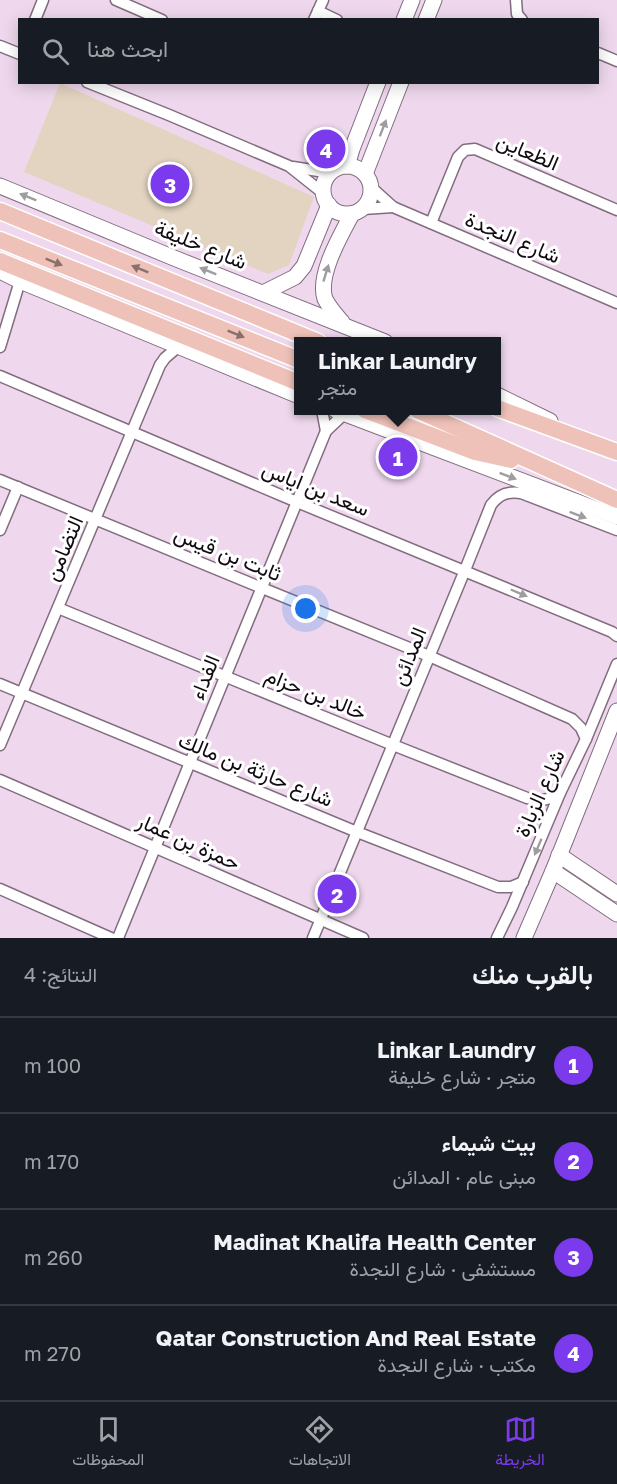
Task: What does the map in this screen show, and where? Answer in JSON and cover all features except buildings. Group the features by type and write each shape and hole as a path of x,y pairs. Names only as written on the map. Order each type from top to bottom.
{"main road":[{"path":"0,212 306,337"},
{"path":"0,240 294,358"},
{"path":"0,261 294,381"},
{"path":"501,409 617,452"},
{"path":"375,415 475,453 544,468"},
{"path":"426,415 617,500"}],"street":[{"path":"36,18 43,0"},
{"path":"116,0 157,18"},
{"path":"405,18 412,0"},
{"path":"427,18 434,0"},
{"path":"516,0 517,14 520,18"},
{"path":"318,10 333,18"},
{"path":"0,46 18,53"},
{"path":"599,54 617,61"},
{"path":"92,84 289,166 331,173"},
{"path":"347,166 377,84"},
{"path":"368,181 400,84"},
{"name":"الظعاين","path":"431,223 458,157 465,150 475,149 617,210"},
{"path":"289,166 337,212 347,215 358,212"},
{"path":"262,293 295,277 304,266 326,199 325,182 331,173 347,166 360,170 368,181 371,196 339,240 324,278 325,299 344,324"},
{"name":"شارع النجدة","path":"368,181 393,207 617,303"},
{"name":"شارع خليفة","path":"0,186 374,337"},
{"name":"شارع النجدة","path":"358,212 393,207"},
{"path":"0,272 294,394"},
{"path":"1,340 20,281"},
{"path":"154,336 160,350 160,365"},
{"name":"التضامن","path":"0,745 160,365 179,346"},
{"name":"سعد بن اياس","path":"0,376 617,636"},
{"path":"501,397 590,441"},
{"path":"323,415 326,430"},
{"name":"الفداء","path":"118,938 326,430 338,415"},
{"path":"348,415 617,517"},
{"name":"ثابت بن قيس","path":"0,480 429,656 572,720"},
{"path":"0,530 18,487"},
{"name":"المدائن","path":"313,938 491,505 496,498 512,491 521,493 617,530"},
{"name":"خالد بن حزام","path":"58,608 527,798 548,799 560,793"},
{"name":"شارع الزبارة","path":"497,938 598,712 617,664"},
{"name":"شارع حارثة بن مالك","path":"0,684 357,832 498,887"},
{"name":"شارع الزبارة","path":"524,938 617,711"},
{"path":"572,720 586,718 598,712"},
{"path":"572,720 581,728 586,739"},
{"name":"حمزة بن عمار","path":"0,780 363,938"},
{"path":"559,855 617,894"},
{"path":"553,871 616,910"},
{"path":"498,887 511,887 523,882"},
{"path":"498,887 507,896 512,907"},
{"path":"0,889 111,938"}],"shaded area":[{"path":"60,84 62,84 314,197 289,265 268,274 24,172"}],"place":[{"name":"Qatar Construction And Real Estate","path":"326,149"},
{"name":"Madinat Khalifa Health Center","path":"170,184"},
{"name":"Linkar Laundry","path":"398,457"},
{"name":"بيت شيماء","path":"337,894"}]}
